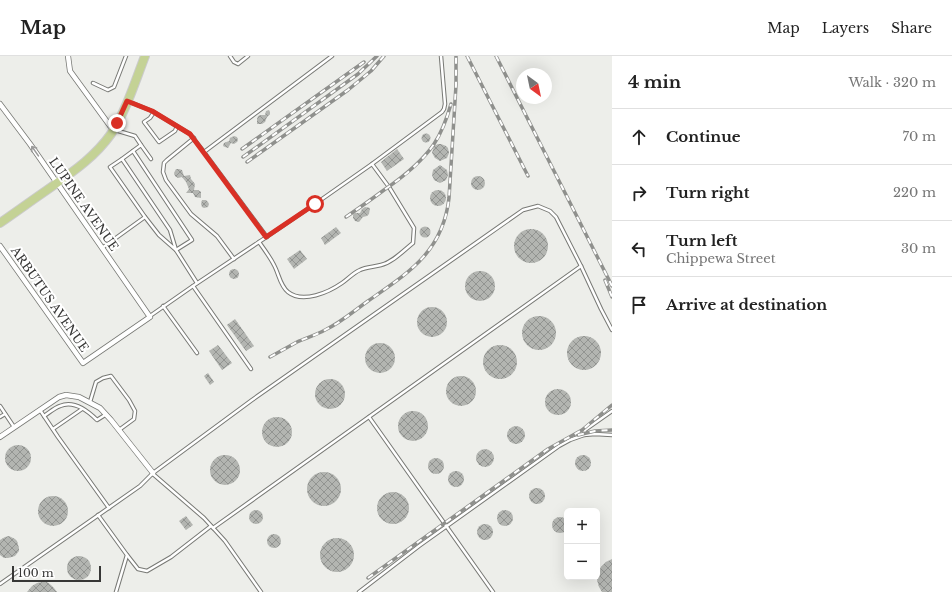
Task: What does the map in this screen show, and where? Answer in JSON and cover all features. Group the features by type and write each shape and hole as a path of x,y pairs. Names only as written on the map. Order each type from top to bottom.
{"main road":[{"path":"0,223 90,158 105,142 113,130 127,101 145,56"}],"street":[{"path":"68,56 70,71 113,130"},
{"name":"LUPINE AVENUE","path":"0,104 30,144 150,317"},
{"name":"ARBUTUS AVENUE","path":"0,246 83,363 150,317"},
{"path":"0,437 59,397 66,395 79,396 100,408 106,414 153,473"}],"lane":[{"path":"93,83 108,90 114,87 126,56"},
{"path":"230,56 234,62 238,64 248,56"},
{"path":"204,152 332,56"},
{"path":"150,317 163,306 372,164 442,112 445,104 441,56"},
{"path":"127,101 154,112 190,134 266,237"},
{"path":"154,112 150,118 144,122 158,142 174,131 177,126"},
{"path":"113,130 135,136 151,159"},
{"path":"194,138 164,163 163,172 166,180 191,214 217,236 234,259"},
{"path":"141,145 110,167 159,235 176,250"},
{"path":"133,151 192,240 176,250"},
{"path":"122,159 170,230 176,250 197,283"},
{"path":"259,242 275,266 284,289 292,295 298,296 306,297 318,295 341,284 360,270 381,265 391,260 414,243 414,228 389,187 372,164"},
{"path":"0,584 140,486 153,473 252,400 523,210 538,206 550,211 556,217 612,330"},
{"path":"102,248 145,217"},
{"path":"98,515 138,570 147,571 171,557 581,266"},
{"path":"193,286 251,369"},
{"path":"163,306 197,352"},
{"path":"90,402 96,382 111,376 129,400 135,411 134,419 119,430"},
{"path":"44,416 65,404 83,408 97,420 106,414"},
{"path":"0,406 15,427"},
{"path":"53,429 83,408"},
{"path":"40,410 109,508"},
{"path":"584,435 585,430 612,411"},
{"path":"0,417 5,414"},
{"path":"369,417 493,592"},
{"path":"359,592 446,527 559,446 584,435 612,435"},
{"path":"153,473 204,518 225,541 261,592"},
{"path":"116,592 127,555"}],"building":[{"path":"269,110 270,114 265,122 262,124 257,124 258,116 265,115 266,111"},
{"path":"426,133 431,138 426,143 421,138"},
{"path":"234,136 237,137 237,142 234,144 231,143 228,148 223,146 224,143 229,141 230,138"},
{"path":"438,144 446,146 449,153 447,158 440,161 435,158 432,153 434,146"},
{"path":"397,149 404,159 387,171 381,162"},
{"path":"440,165 447,170 448,175 446,180 440,183 434,180 432,175 433,170"},
{"path":"176,169 182,170 184,176 190,175 195,184 194,190 201,192 201,198 195,197 193,193 186,193 189,189 182,177 178,178 175,176 174,173"},
{"path":"475,176 481,176 485,180 485,186 481,190 475,190 471,186 471,180"},
{"path":"435,190 441,190 446,195 444,204 441,206 435,206 430,201 430,195"},
{"path":"202,200 206,200 208,202 208,207 202,207"},
{"path":"365,207 370,208 369,214 363,217 359,222 355,221 353,215 355,213 360,213"},
{"path":"336,227 341,233 325,245 321,238"},
{"path":"423,227 427,227 429,228 429,236 423,237 420,234 420,230"},
{"path":"531,229 543,234 548,246 543,258 531,263 519,258 514,246 519,234"},
{"path":"300,250 307,259 294,269 287,259"},
{"path":"232,269 236,269 238,270 238,278 232,279 229,276 229,272"},
{"path":"480,271 486,272 494,280 494,292 486,300 480,301 474,300 466,292 465,286 466,280 474,272"},
{"path":"432,307 438,308 446,316 446,328 438,336 432,337 426,336 418,328 417,322 418,316 426,308"},
{"path":"536,316 542,316 551,321 555,327 555,339 551,345 542,350 536,350 527,345 522,336 522,330 527,321"},
{"path":"235,319 254,346 246,351 227,325"},
{"path":"581,336 587,336 596,341 600,347 600,359 596,365 587,370 581,370 572,365 567,356 567,350 572,341"},
{"path":"380,343 386,344 394,352 394,364 386,372 380,373 374,372 366,364 365,358 366,352 374,344"},
{"path":"218,345 232,363 222,370 209,351"},
{"path":"497,345 503,345 512,350 516,356 516,368 512,374 503,379 497,379 488,374 483,365 483,359 488,350"},
{"path":"208,373 214,382 210,385 204,376"},
{"path":"461,376 472,380 476,391 472,402 461,406 450,402 446,391 450,380"},
{"path":"330,379 336,380 344,388 344,400 336,408 330,409 324,408 316,400 315,394 316,388 324,380"},
{"path":"558,389 567,393 571,402 567,411 558,415 549,411 545,402 549,393"},
{"path":"413,411 424,415 428,426 424,437 413,441 402,437 398,426 402,415"},
{"path":"277,417 283,418 291,426 291,438 283,446 277,447 271,446 263,438 262,432 263,426 271,418"},
{"path":"512,426 520,426 525,431 523,442 520,444 512,444 507,439 507,431"},
{"path":"18,445 27,449 31,458 27,467 18,471 9,467 5,458 9,449"},
{"path":"481,449 489,449 494,454 492,465 489,467 481,467 476,462 476,454"},
{"path":"225,455 231,456 239,464 239,476 231,484 225,485 219,484 211,476 210,470 211,464 219,456"},
{"path":"583,455 589,457 591,463 589,469 583,471 577,469 575,463 577,457"},
{"path":"436,458 442,460 444,466 442,472 436,474 430,472 428,466 430,460"},
{"path":"456,471 462,473 464,479 462,485 456,487 450,485 448,479 450,473"},
{"path":"327,472 334,474 339,479 341,489 339,499 334,504 321,506 314,504 309,499 307,486 309,479 314,474"},
{"path":"537,488 543,490 545,496 543,502 537,504 531,502 529,496 531,490"},
{"path":"390,492 396,492 406,499 409,508 408,514 402,521 396,524 390,524 380,517 377,511 377,505 384,495"},
{"path":"53,496 64,500 68,511 64,522 53,526 42,522 38,511 42,500"},
{"path":"253,510 259,510 263,514 263,520 259,524 253,524 249,520 249,514"},
{"path":"505,510 511,512 513,518 511,524 505,526 499,524 497,518 499,512"},
{"path":"186,516 193,525 186,530 179,521"},
{"path":"560,517 563,518 564,532 560,533 554,531 552,525 554,519"},
{"path":"485,524 491,526 493,532 491,538 485,540 479,538 477,532 479,526"},
{"path":"271,534 277,534 281,538 281,544 277,548 271,548 267,544 267,538"},
{"path":"9,536 17,541 19,551 15,556 4,558 0,555 0,540"},
{"path":"340,538 347,540 352,545 354,555 352,565 347,570 334,572 327,570 322,565 320,552 322,545 327,540"},
{"path":"79,556 88,559 91,568 88,577 79,580 70,577 67,568 70,559"},
{"path":"612,559 612,592 602,592 597,580 600,580 600,569 606,562"},
{"path":"42,582 47,582 57,592 27,592 32,586"}],"railway":[{"path":"243,157 358,74 377,56"},
{"path":"247,162 348,90 371,71 384,56"},
{"path":"270,357 297,342 322,332 342,320 397,281 410,270 431,247 439,233 445,217 449,198 456,85 456,56"},
{"path":"467,56 528,176"},
{"path":"496,56 612,286"},
{"path":"242,149 364,62"},
{"path":"346,217 398,180 423,157 434,144 439,135 451,104"},
{"path":"605,280 612,297"},
{"path":"368,578 548,449 582,430 612,405"},
{"path":"578,435 595,431 612,430"}],"route":[{"path":"117,123 127,101 152,111 190,134 266,237 315,204"}]}
